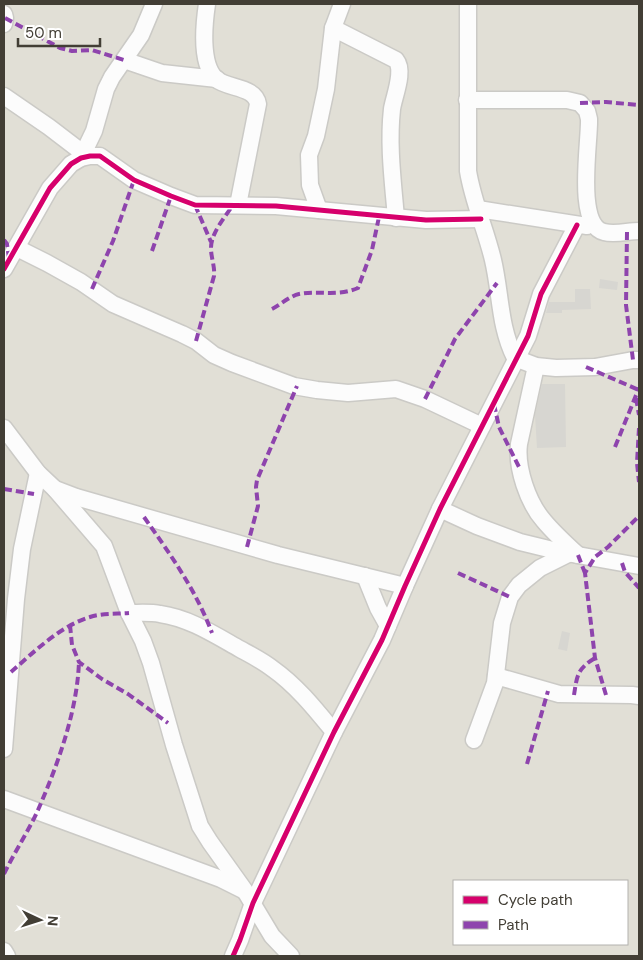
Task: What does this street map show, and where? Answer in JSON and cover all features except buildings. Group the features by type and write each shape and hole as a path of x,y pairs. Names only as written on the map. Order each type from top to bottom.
{"street":[{"path":"4,270 50,188 64,171 82,156 94,131 106,90 112,77 142,36 154,4"},
{"path":"207,4 204,43 208,64 216,80"},
{"path":"320,210 310,185 309,155 316,136 326,89 333,28 342,4"},
{"path":"468,4 468,171 471,188 493,261 506,339 515,358 536,366 579,368 639,360"},
{"path":"4,14 6,18 4,24"},
{"path":"333,28 396,60 399,64 400,74 392,109 390,139 396,218"},
{"path":"124,60 162,73 216,80 242,89 254,96 258,104 238,205"},
{"path":"4,96 43,122 82,156 100,156 134,180 195,205 276,206 426,220 479,214 577,225 596,228 603,232 639,231"},
{"path":"467,100 544,99 567,100 580,103 587,110 589,119 586,192 590,218 596,228"},
{"path":"233,956 240,940 249,897 388,626 440,509 530,330 541,294 577,225"},
{"path":"17,248 81,282 113,304 182,334 214,355 232,363 294,386 317,390 348,393 396,389 425,399 482,426"},
{"path":"536,366 519,444 519,467 535,509 574,554"},
{"path":"4,428 38,474 55,489 104,546 129,613 143,641 151,663 174,745 200,826 249,897 272,936 291,956"},
{"path":"4,749 22,549 38,474"},
{"path":"55,489 105,506 240,545 405,586"},
{"path":"440,509 477,526 520,542 639,566"},
{"path":"474,740 496,676 502,623 510,597 519,585 540,568 574,554"},
{"path":"365,576 378,608 388,626"},
{"path":"129,613 148,612 170,616 212,633 249,654 273,668 290,682 310,702 334,732"},
{"path":"496,676 559,694 632,694 639,696"},
{"path":"4,799 221,879 249,897"},
{"path":"4,951 7,956"}],"shaded area":[{"path":"4,4 639,4 639,956 4,956"}],"marked path":[{"path":"5,18 60,48 72,51 92,50 124,60"},
{"path":"580,103 606,102 639,105"},
{"path":"92,289 113,241 134,180"},
{"path":"152,251 171,196"},
{"path":"195,205 211,242"},
{"path":"196,341 214,276 211,252 213,237 233,205"},
{"path":"272,309 299,294 335,293 358,288 372,250 379,217"},
{"path":"627,232 626,305 633,360"},
{"path":"4,240 7,244 9,259"},
{"path":"425,399 455,339 497,283"},
{"path":"586,367 639,390"},
{"path":"247,547 258,506 257,480 297,386"},
{"path":"615,447 639,388"},
{"path":"636,398 639,415"},
{"path":"494,404 499,427 519,467"},
{"path":"639,428 637,463 639,482"},
{"path":"4,489 34,494"},
{"path":"606,695 595,658 585,573 595,557 608,547 639,516"},
{"path":"144,517 190,587 212,633"},
{"path":"578,555 585,573"},
{"path":"622,563 625,572 639,588"},
{"path":"458,573 510,597"},
{"path":"11,672 48,640 79,621 100,615 129,613"},
{"path":"70,625 72,645 79,662 168,723"},
{"path":"574,695 581,670 595,658"},
{"path":"4,874 38,810 53,774 75,700 79,662"},
{"path":"527,764 548,691"}],"cycle path":[{"path":"4,269 50,188 71,164 81,158 90,156 100,156 134,180 195,205 276,206 426,220 481,219"},
{"path":"233,956 253,903 334,732 382,640 440,509 528,336 541,294 577,225"}]}
